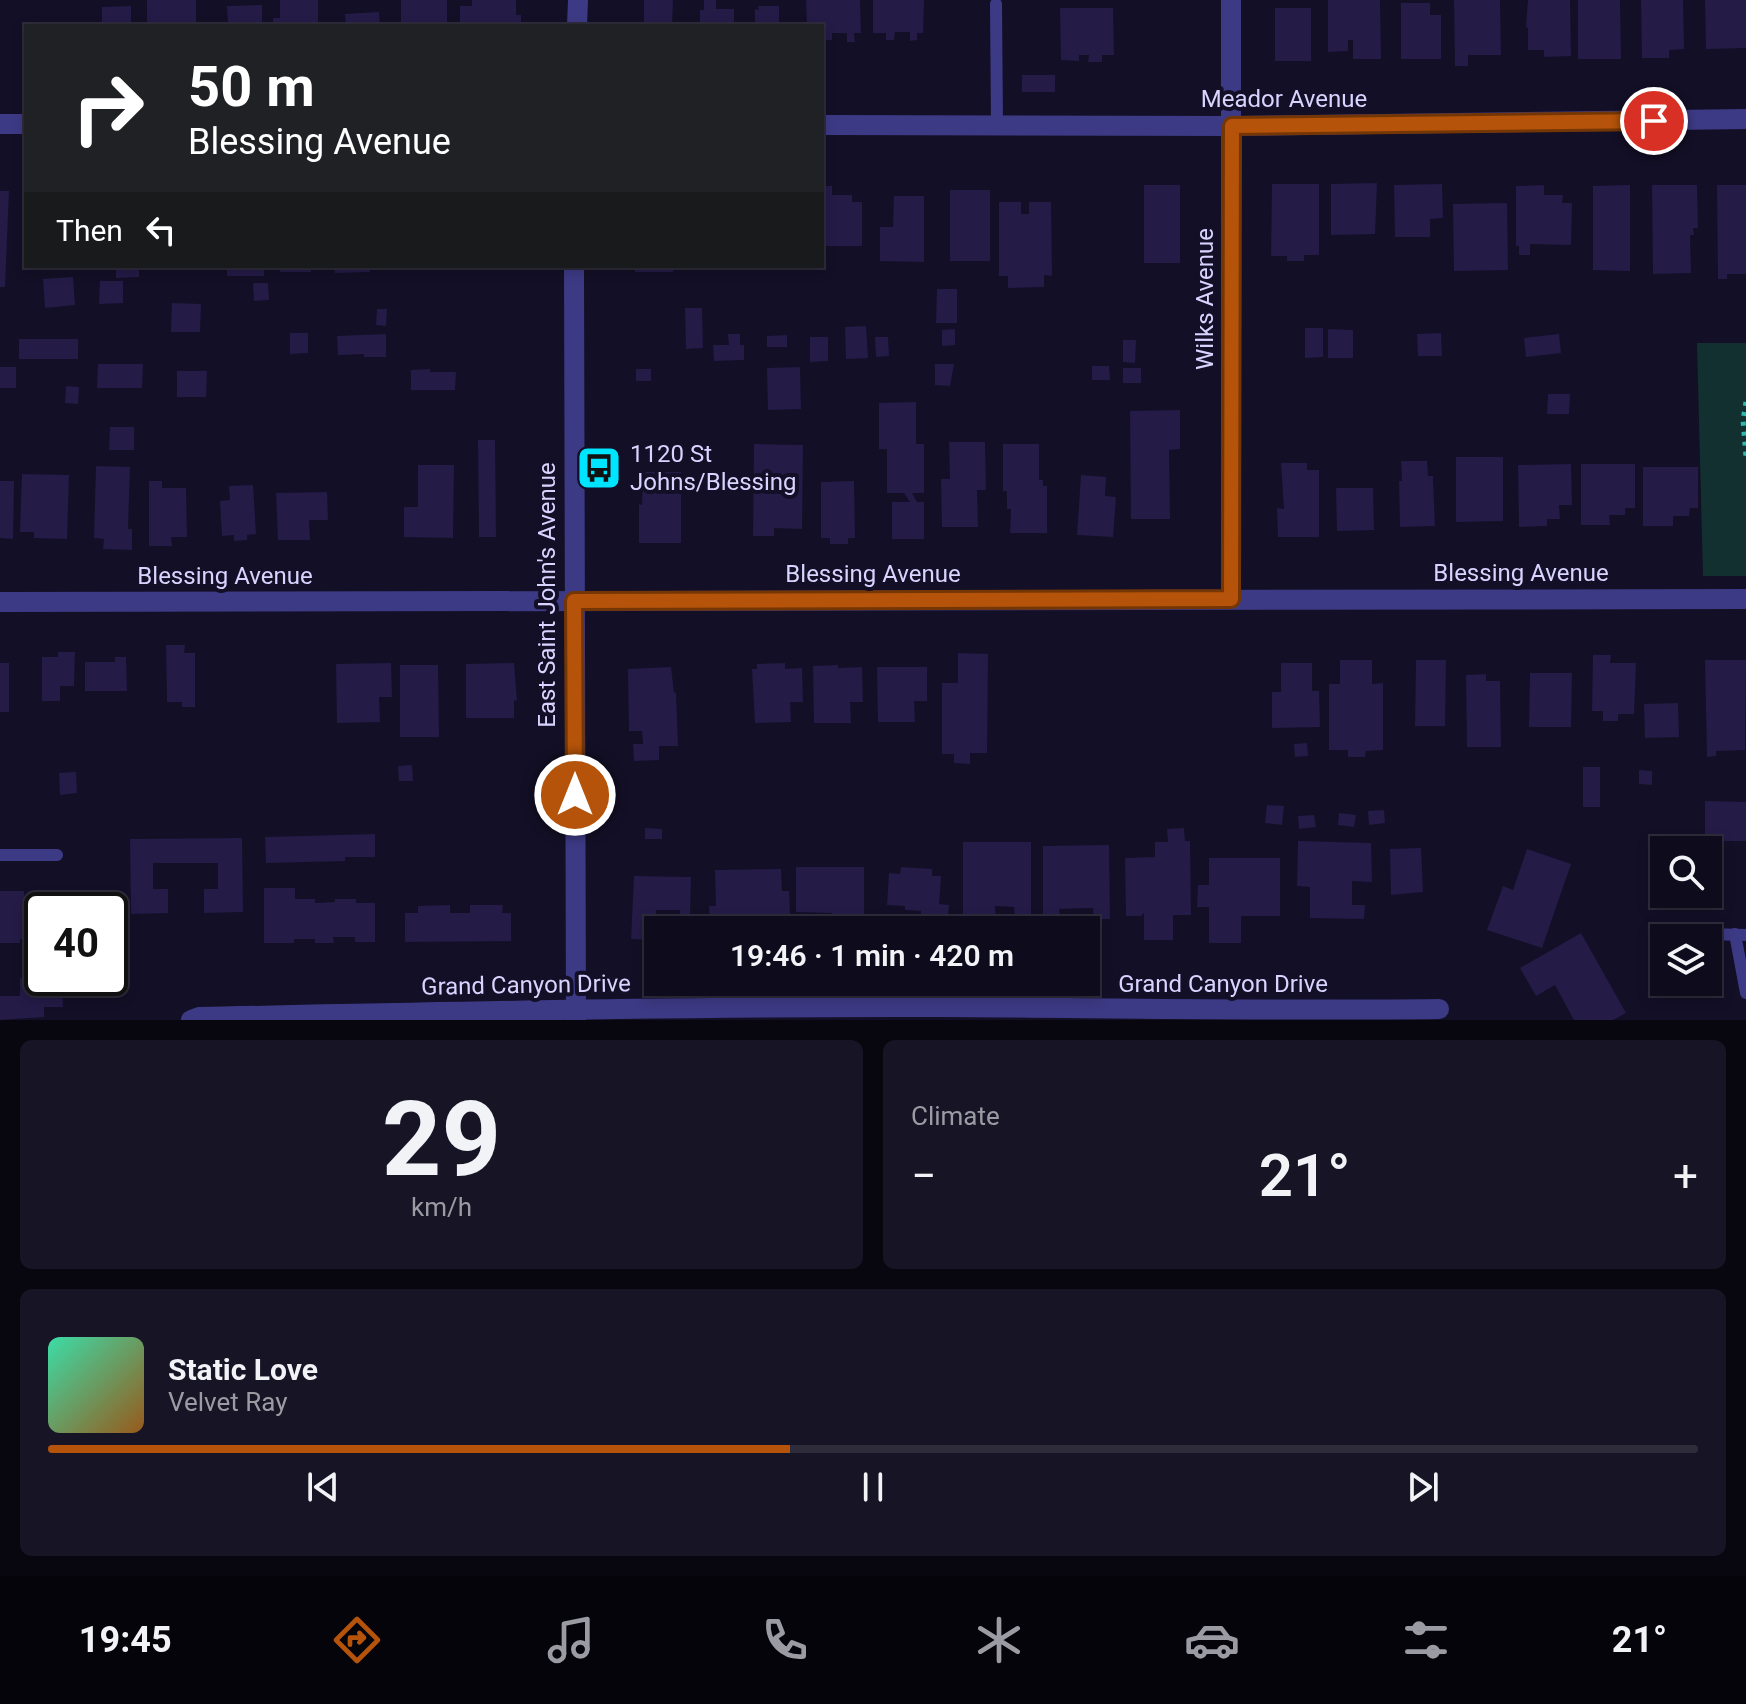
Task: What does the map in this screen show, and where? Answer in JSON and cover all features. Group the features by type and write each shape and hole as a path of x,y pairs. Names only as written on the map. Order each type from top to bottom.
{"street":[{"path":"577,24 578,0"},
{"name":"Wilks Avenue","path":"1231,0 1231,599"},
{"name":"Meador Avenue","path":"824,125 1232,126 1746,119"},
{"path":"0,124 24,124"},
{"name":"East Saint John's Avenue","path":"574,268 576,1015"},
{"name":"Blessing Avenue","path":"0,602 1746,599"},
{"name":"Grand Canyon Drive","path":"191,1020 199,1017 945,1013 1295,1016 1439,1009"}],"lane":[{"path":"996,4 997,125"},
{"path":"0,855 57,855"},
{"path":"1740,934 1746,993"}],"path":[{"path":"1746,402 1743,420 1746,457"}],"green space":[{"path":"1697,343 1746,343 1746,576 1703,576"}],"building":[{"path":"147,0 196,0 196,24 147,24"},
{"path":"280,0 318,0 318,24 273,24 273,18 280,18"},
{"path":"401,0 447,0 447,24 401,24"},
{"path":"472,0 516,0 516,15 521,15 521,24 460,24 460,6 472,6"},
{"path":"644,0 673,0 672,24 644,24"},
{"path":"704,0 716,0 716,9 734,9 734,24 700,24 700,10 704,10"},
{"path":"806,0 860,0 861,33 854,33 855,42 847,42 847,33 832,33 832,40 824,40 824,24 807,24"},
{"path":"873,0 924,0 923,33 917,33 917,40 910,41 910,32 895,32 894,40 886,40 886,33 873,33"},
{"path":"1328,0 1380,0 1381,59 1353,59 1353,40 1348,40 1348,51 1328,52"},
{"path":"1454,0 1500,0 1501,55 1468,55 1468,66 1455,66"},
{"path":"1528,0 1570,0 1571,56 1544,57 1544,50 1528,50"},
{"path":"1578,0 1620,0 1621,59 1578,59"},
{"path":"1641,0 1683,0 1684,49 1669,50 1669,58 1642,58"},
{"path":"1705,0 1746,0 1746,48 1706,49"},
{"path":"1401,3 1430,3 1430,15 1441,15 1441,59 1401,59"},
{"path":"262,5 262,24 228,24 227,6"},
{"path":"131,6 131,24 102,24 102,7"},
{"path":"758,6 779,6 779,24 746,24 755,22 755,9 759,10"},
{"path":"1060,8 1113,8 1114,55 1102,55 1102,62 1088,62 1089,55 1079,55 1079,61 1061,60"},
{"path":"1275,8 1311,8 1311,61 1275,61"},
{"path":"379,12 380,24 346,24 345,14"},
{"path":"1022,75 1055,75 1055,92 1022,92"},
{"path":"1377,183 1375,234 1331,235 1331,184"},
{"path":"1272,184 1319,184 1319,255 1304,255 1304,261 1287,261 1287,256 1271,256"},
{"path":"1442,184 1443,218 1430,219 1430,237 1395,237 1394,185"},
{"path":"1144,185 1180,185 1180,263 1144,263"},
{"path":"1544,185 1544,195 1563,195 1562,203 1572,203 1571,245 1530,244 1530,255 1519,255 1519,246 1516,246 1516,186"},
{"path":"1630,185 1630,271 1593,270 1593,186"},
{"path":"1652,185 1697,185 1698,228 1693,228 1694,235 1690,235 1691,273 1653,274"},
{"path":"1717,185 1746,185 1746,274 1727,274 1727,279 1718,279"},
{"path":"824,186 832,186 832,195 852,195 852,202 862,202 862,246 824,246"},
{"path":"950,190 990,190 990,261 950,261"},
{"path":"0,191 9,191 5,287 0,287"},
{"path":"894,196 924,196 924,262 880,261 880,227 893,227"},
{"path":"999,202 1021,202 1021,214 1029,214 1029,202 1051,202 1052,276 1044,275 1044,287 1008,288 1008,276 999,276"},
{"path":"1507,203 1508,270 1454,271 1453,204"},
{"path":"116,268 139,268 139,277 116,278"},
{"path":"227,268 264,268 264,276 227,276"},
{"path":"280,268 311,268 311,272 280,272"},
{"path":"334,268 369,268 370,272 335,273"},
{"path":"635,268 674,268 673,272 635,272"},
{"path":"73,277 75,305 45,308 43,279"},
{"path":"100,281 123,281 123,303 99,304"},
{"path":"253,283 268,283 269,300 254,301"},
{"path":"937,289 957,289 957,323 936,323"},
{"path":"172,303 201,304 200,332 171,332"},
{"path":"685,308 702,308 703,348 686,349"},
{"path":"377,309 387,309 386,326 376,325"},
{"path":"866,326 868,358 846,359 845,327"},
{"path":"1305,328 1323,328 1323,357 1305,358"},
{"path":"955,329 955,345 942,346 942,330"},
{"path":"1328,329 1353,330 1353,358 1328,358"},
{"path":"290,333 308,333 308,353 290,354"},
{"path":"1441,333 1442,356 1418,356 1417,334"},
{"path":"386,334 386,357 338,355 337,336"},
{"path":"728,334 740,334 744,360 714,361 713,345 729,345"},
{"path":"1559,334 1561,353 1526,357 1524,338"},
{"path":"787,335 787,347 767,347 767,336"},
{"path":"810,337 828,337 828,361 810,362"},
{"path":"875,337 888,337 889,356 876,357"},
{"path":"19,339 78,339 78,359 19,359"},
{"path":"1123,340 1136,340 1135,363 1123,362"},
{"path":"98,364 143,364 142,388 97,388"},
{"path":"935,364 954,364 950,386 935,385"},
{"path":"1092,366 1109,366 1110,380 1092,380"},
{"path":"0,367 16,367 16,388 0,388"},
{"path":"800,367 801,409 768,410 767,368"},
{"path":"1123,368 1141,368 1141,383 1123,383"},
{"path":"430,369 430,372 456,372 455,390 411,390 411,370"},
{"path":"636,369 651,369 651,381 636,381"},
{"path":"177,371 207,371 206,397 177,397"},
{"path":"66,386 79,387 78,404 65,403"},
{"path":"1548,394 1570,394 1569,414 1547,414"},
{"path":"916,402 916,444 924,444 924,493 912,493 917,502 924,502 924,539 892,539 892,502 910,502 904,493 887,493 887,449 879,449 879,403"},
{"path":"1180,410 1180,449 1169,450 1170,519 1131,519 1130,411"},
{"path":"110,427 134,427 134,450 109,450"},
{"path":"478,440 495,440 496,537 479,537"},
{"path":"949,442 985,442 986,490 977,490 978,527 942,527 941,479 950,479"},
{"path":"754,444 803,445 802,529 774,528 774,536 753,536"},
{"path":"1003,444 1039,444 1039,480 1047,486 1047,533 1010,533 1011,509 1007,509 1007,491 1003,491"},
{"path":"1456,457 1503,457 1503,521 1456,522"},
{"path":"1401,461 1427,461 1428,476 1433,476 1435,526 1400,527"},
{"path":"1281,463 1307,463 1307,470 1319,470 1319,537 1278,537 1277,508 1284,509"},
{"path":"1571,464 1572,505 1559,505 1560,519 1547,519 1547,526 1519,527 1518,465"},
{"path":"1581,464 1635,464 1635,508 1625,508 1625,515 1609,515 1610,525 1581,525"},
{"path":"418,465 454,465 453,538 404,537 404,507 418,507"},
{"path":"96,466 130,467 128,529 132,529 132,550 103,549 104,539 94,538"},
{"path":"1643,467 1698,467 1698,508 1690,508 1689,516 1673,516 1673,526 1643,526"},
{"path":"643,472 681,472 681,543 639,543"},
{"path":"22,474 69,475 67,539 34,538 34,532 20,532"},
{"path":"1081,475 1106,477 1105,496 1116,497 1113,537 1077,535"},
{"path":"0,481 14,481 13,539 0,538"},
{"path":"149,481 162,481 162,488 186,488 187,537 171,537 172,546 149,546"},
{"path":"854,481 855,538 848,538 848,544 830,544 830,538 821,538 821,482"},
{"path":"253,485 256,534 247,535 247,540 234,541 234,535 222,536 220,501 230,500 229,486"},
{"path":"1336,488 1373,488 1374,530 1337,531"},
{"path":"327,492 328,520 309,520 310,540 278,540 276,493"},
{"path":"166,645 185,645 184,653 195,653 195,707 182,707 182,702 167,702"},
{"path":"58,652 75,652 74,686 60,686 60,701 42,701 42,657 58,657"},
{"path":"958,653 988,654 987,753 970,753 970,764 954,763 954,754 942,754 942,683 958,683"},
{"path":"1593,655 1611,655 1610,663 1636,663 1634,714 1618,714 1618,721 1603,721 1603,711 1592,711"},
{"path":"115,657 126,657 127,691 85,691 85,662 115,662"},
{"path":"1340,660 1372,660 1372,684 1383,683 1383,750 1366,751 1365,757 1348,757 1348,750 1329,750 1329,684 1340,684"},
{"path":"1416,660 1446,660 1445,726 1415,726"},
{"path":"1705,660 1746,660 1745,750 1716,751 1716,756 1707,757"},
{"path":"0,663 9,663 9,712 0,712"},
{"path":"391,663 392,697 379,697 380,722 337,723 336,664"},
{"path":"514,663 517,701 514,700 514,718 466,718 466,664"},
{"path":"785,663 785,669 802,668 803,702 790,702 791,722 755,723 752,669 757,669 757,664"},
{"path":"1281,663 1312,663 1312,691 1319,691 1320,727 1272,728 1272,692 1281,692"},
{"path":"400,665 438,665 439,737 400,737"},
{"path":"838,665 838,668 862,667 863,702 850,702 851,723 814,723 813,666"},
{"path":"671,667 676,692 678,746 659,746 659,760 634,761 633,744 643,744 642,731 629,731 628,669"},
{"path":"877,667 927,667 927,701 914,701 915,722 878,722"},
{"path":"1530,673 1572,673 1571,727 1529,727"},
{"path":"1486,674 1486,681 1500,681 1501,747 1467,747 1466,675"},
{"path":"1678,703 1679,737 1645,738 1644,704"},
{"path":"1307,743 1308,756 1295,757 1294,744"},
{"path":"412,765 413,781 399,781 398,766"},
{"path":"1583,767 1600,767 1600,807 1583,807"},
{"path":"1639,770 1652,771 1652,785 1639,784"},
{"path":"76,772 77,793 60,795 59,773"},
{"path":"1705,801 1746,802 1746,841 1722,841 1722,836 1705,836"},
{"path":"1267,805 1284,806 1282,825 1265,823"},
{"path":"1384,810 1385,823 1369,825 1368,811"},
{"path":"1339,813 1356,815 1354,827 1338,825"},
{"path":"1314,815 1316,827 1299,829 1298,816"},
{"path":"645,828 662,829 662,839 645,839"},
{"path":"1184,828 1185,841 1190,841 1191,915 1173,915 1173,940 1144,940 1144,913 1141,916 1126,916 1125,858 1155,857 1155,842 1168,842 1167,829"},
{"path":"375,834 375,857 266,863 265,837"},
{"path":"242,838 243,912 204,913 204,889 218,889 218,863 153,863 153,889 168,889 168,913 131,914 130,839"},
{"path":"1298,841 1371,843 1372,882 1352,881 1352,905 1365,905 1364,919 1310,918 1310,887 1297,886"},
{"path":"963,842 1031,842 1031,916 1015,916 1014,907 995,906 995,916 963,916"},
{"path":"1109,845 1110,919 1094,916 1093,908 1059,909 1060,915 1073,916 1043,916 1043,846"},
{"path":"1421,848 1423,892 1391,895 1390,849"},
{"path":"1527,849 1571,864 1542,948 1487,930 1503,886 1513,890"},
{"path":"1209,858 1280,858 1280,916 1241,916 1241,943 1209,943 1209,907 1197,907 1198,885 1209,885"},
{"path":"796,867 864,867 864,916 796,912"},
{"path":"901,867 932,869 932,876 941,876 939,904 949,905 948,916 921,916 921,911 887,905 889,873 900,874"},
{"path":"781,869 782,891 789,891 790,915 709,916 709,906 716,906 715,870"},
{"path":"634,876 691,877 690,916 680,916 680,910 656,910 656,916 644,916 644,940 631,939"},
{"path":"264,888 295,888 295,899 315,899 315,903 356,899 356,903 375,903 375,942 355,942 355,937 333,937 334,943 294,939 294,943 264,943"},
{"path":"0,891 24,891 24,939 20,939 20,943 0,943"},
{"path":"67,891 112,892 67,892"},
{"path":"450,905 450,913 470,913 470,905 503,905 502,913 511,913 511,941 405,942 405,913 418,913 418,906"},
{"path":"1581,933 1626,1013 1613,1020 1574,1020 1555,985 1536,996 1520,968"},
{"path":"20,978 24,978 24,996 63,996 63,1007 44,1007 44,1017 0,1020 0,996 20,996"}],"place":[{"name":"1120 St Johns/Blessing","path":"599,468"}],"route":[{"path":"575,795 574,601 1231,599 1232,126 1654,121"}]}
